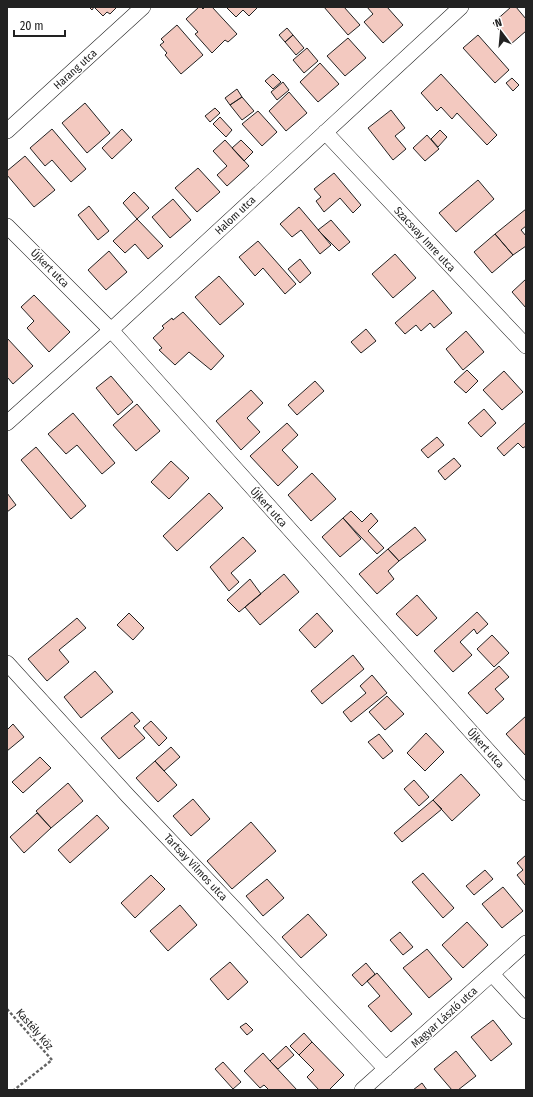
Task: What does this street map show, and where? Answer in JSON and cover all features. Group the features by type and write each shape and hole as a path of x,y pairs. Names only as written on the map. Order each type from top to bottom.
{"street":[{"name":"Harang utca","path":"7,131 143,7"},
{"name":"Halom utca","path":"7,423 111,330 461,7"},
{"name":"Szacsvay Imre utca","path":"325,132 526,346"},
{"name":"Újkert utca","path":"7,226 111,330 526,793"},
{"name":"Tartsay Vilmos utca","path":"7,663 128,796 386,1069"},
{"name":"Magyar László utca","path":"362,1090 526,943"},
{"path":"492,974 526,1011"}],"path":[{"name":"Kastély köz","path":"7,1009 52,1060 14,1090"}],"building":[{"path":"94,7 117,7 110,14 107,12 103,16"},
{"path":"199,7 203,9 205,7 212,7 237,34 228,42 225,40 212,53 195,34 198,32 186,19"},
{"path":"226,7 258,7 249,16 243,10 236,17"},
{"path":"324,7 344,7 360,25 348,35"},
{"path":"367,7 387,7 403,25 383,43 364,22 373,14"},
{"path":"511,7 516,7 526,19 526,31 511,44 493,23"},
{"path":"177,25 203,55 181,74 165,55 167,53 160,45 164,42 161,39"},
{"path":"287,28 293,35 285,42 279,35"},
{"path":"293,35 304,48 296,55 285,42"},
{"path":"478,35 509,70 495,83 463,48"},
{"path":"348,38 366,58 345,76 327,56"},
{"path":"307,48 318,61 304,73 293,60"},
{"path":"320,63 339,84 318,102 300,82"},
{"path":"273,74 281,82 273,89 265,81"},
{"path":"441,74 497,135 487,145 457,113 452,119 441,107 437,111 421,93"},
{"path":"512,78 519,85 513,91 506,83"},
{"path":"283,82 289,90 277,100 271,92"},
{"path":"237,89 242,97 230,105 225,98"},
{"path":"289,92 307,113 286,131 269,111"},
{"path":"242,97 254,111 242,120 230,105"},
{"path":"85,103 110,133 87,153 62,123"},
{"path":"215,108 220,113 210,122 205,116"},
{"path":"391,110 405,128 395,136 406,149 393,160 368,128"},
{"path":"258,111 277,132 262,146 242,124"},
{"path":"220,117 232,130 226,137 213,124"},
{"path":"52,129 86,169 71,182 52,160 45,166 30,148"},
{"path":"122,129 132,140 112,159 102,148"},
{"path":"440,130 447,137 438,147 431,139"},
{"path":"427,135 439,149 425,161 413,148"},
{"path":"225,140 249,166 227,186 217,175 227,166 213,151"},
{"path":"241,140 253,152 244,161 232,148"},
{"path":"25,156 55,190 34,207 7,175 7,171"},
{"path":"198,168 220,192 197,212 175,188"},
{"path":"334,173 361,205 353,213 340,198 324,212 316,201 321,197 314,189"},
{"path":"478,180 494,199 456,232 439,213"},
{"path":"134,192 149,208 137,219 123,203"},
{"path":"173,199 191,220 170,238 152,217"},
{"path":"89,206 109,231 98,240 78,215"},
{"path":"299,207 331,245 320,254 301,230 292,237 280,224"},
{"path":"526,209 526,226 521,230 526,236 526,246 513,255 495,234"},
{"path":"137,219 163,246 148,259 135,244 125,253 113,241"},
{"path":"331,220 350,242 339,251 318,230"},
{"path":"495,234 513,255 492,273 474,252"},
{"path":"258,241 296,284 285,294 263,268 255,276 239,257"},
{"path":"109,251 127,272 106,290 88,270"},
{"path":"395,254 416,278 393,298 372,274"},
{"path":"300,259 311,273 300,283 288,269"},
{"path":"219,276 244,304 220,325 195,297"},
{"path":"526,279 526,308 512,292"},
{"path":"433,290 452,313 434,328 430,323 421,331 416,325 405,334 395,323"},
{"path":"34,295 70,332 49,352 27,328 34,321 21,307"},
{"path":"183,312 224,356 211,370 189,352 175,365 159,350 162,348 153,338 164,328 162,326"},
{"path":"366,329 376,341 361,353 351,342"},
{"path":"466,331 484,352 463,370 446,349"},
{"path":"7,338 33,366 13,384 8,378 7,379"},
{"path":"467,370 478,381 466,393 454,382"},
{"path":"504,371 523,392 502,410 483,390"},
{"path":"111,376 133,402 118,415 96,388"},
{"path":"315,381 324,391 297,415 288,405"},
{"path":"251,390 263,403 247,418 260,432 241,450 216,421"},
{"path":"137,404 160,431 136,451 113,425"},
{"path":"484,409 496,423 481,437 468,423"},
{"path":"73,413 115,463 102,474 77,445 66,454 48,434"},
{"path":"526,422 526,446 523,448 518,443 504,456 497,448"},
{"path":"287,423 298,435 282,450 298,467 278,486 250,456"},
{"path":"437,437 444,445 428,458 421,450"},
{"path":"36,447 86,506 71,519 21,460"},
{"path":"454,458 461,466 445,480 438,471"},
{"path":"171,461 189,478 169,499 151,482"},
{"path":"312,473 336,499 311,521 288,495"},
{"path":"7,493 16,505 7,512"},
{"path":"209,493 223,508 177,551 163,536"},
{"path":"351,511 362,522 371,513 378,521 368,531 384,548 377,554 343,518"},
{"path":"343,518 361,539 340,557 322,537"},
{"path":"415,527 426,540 399,561 388,549"},
{"path":"243,537 256,551 231,573 239,582 229,591 210,567"},
{"path":"388,549 399,561 388,571 394,579 377,594 359,574"},
{"path":"284,574 299,592 260,625 245,607"},
{"path":"250,579 261,594 239,612 227,600"},
{"path":"417,595 437,618 417,636 396,614"},
{"path":"477,612 488,624 477,634 474,629 460,642 472,655 453,672 434,651"},
{"path":"129,613 144,628 133,640 117,625"},
{"path":"317,613 333,631 315,648 299,630"},
{"path":"77,618 86,628 59,650 69,662 47,681 28,659"},
{"path":"492,635 509,653 494,667 477,649"},
{"path":"353,655 364,669 322,704 311,691"},
{"path":"499,666 509,677 495,689 504,699 487,714 468,693"},
{"path":"95,671 113,692 81,718 64,697"},
{"path":"372,675 387,693 351,722 343,712 366,693 360,686"},
{"path":"387,696 404,714 385,730 369,712"},
{"path":"132,712 140,721 134,726 145,738 119,759 101,738"},
{"path":"526,716 526,756 506,734"},
{"path":"151,721 167,738 159,746 143,728"},
{"path":"13,724 24,737 7,751 7,730"},
{"path":"426,733 444,752 425,771 407,753"},
{"path":"379,734 393,751 383,759 368,742"},
{"path":"171,747 180,757 164,771 155,761"},
{"path":"40,757 51,768 23,793 12,782"},
{"path":"155,761 177,785 158,802 136,778"},
{"path":"461,774 480,795 452,821 433,800"},
{"path":"414,780 429,797 419,806 404,789"},
{"path":"68,783 83,801 51,828 36,811"},
{"path":"193,799 210,819 191,836 173,816"},
{"path":"433,800 442,809 402,842 394,833"},
{"path":"37,813 51,828 24,853 10,837"},
{"path":"97,815 109,828 70,863 58,850"},
{"path":"251,822 276,851 232,889 207,861"},
{"path":"526,855 525,885 517,875 523,870 517,863"},
{"path":"485,870 493,879 474,895 466,886"},
{"path":"423,873 454,908 443,918 412,882"},
{"path":"151,875 165,889 135,918 121,903"},
{"path":"267,879 284,898 263,916 246,896"},
{"path":"503,887 523,911 502,928 482,904"},
{"path":"180,905 197,925 168,951 150,931"},
{"path":"308,914 327,935 301,958 282,937"},
{"path":"467,922 488,945 463,968 442,945"},
{"path":"400,932 413,947 403,955 390,940"},
{"path":"427,949 452,979 429,998 403,968"},
{"path":"230,962 248,982 228,1000 210,979"},
{"path":"366,963 375,974 362,986 352,975"},
{"path":"377,973 412,1014 391,1032 368,1006 380,996 367,981"},
{"path":"493,1020 512,1044 491,1061 471,1037"},
{"path":"246,1023 253,1030 247,1035 240,1027"},
{"path":"304,1033 312,1042 299,1055 290,1046"},
{"path":"312,1042 344,1075 329,1090 319,1090 307,1077 314,1070 299,1055"},
{"path":"286,1046 294,1055 278,1069 270,1061"},
{"path":"456,1051 476,1076 458,1090 452,1090 434,1069"},
{"path":"263,1053 297,1090 269,1090 264,1085 260,1088 244,1071"},
{"path":"223,1062 241,1082 233,1089 215,1069"},
{"path":"422,1083 427,1090 413,1090"}]}
